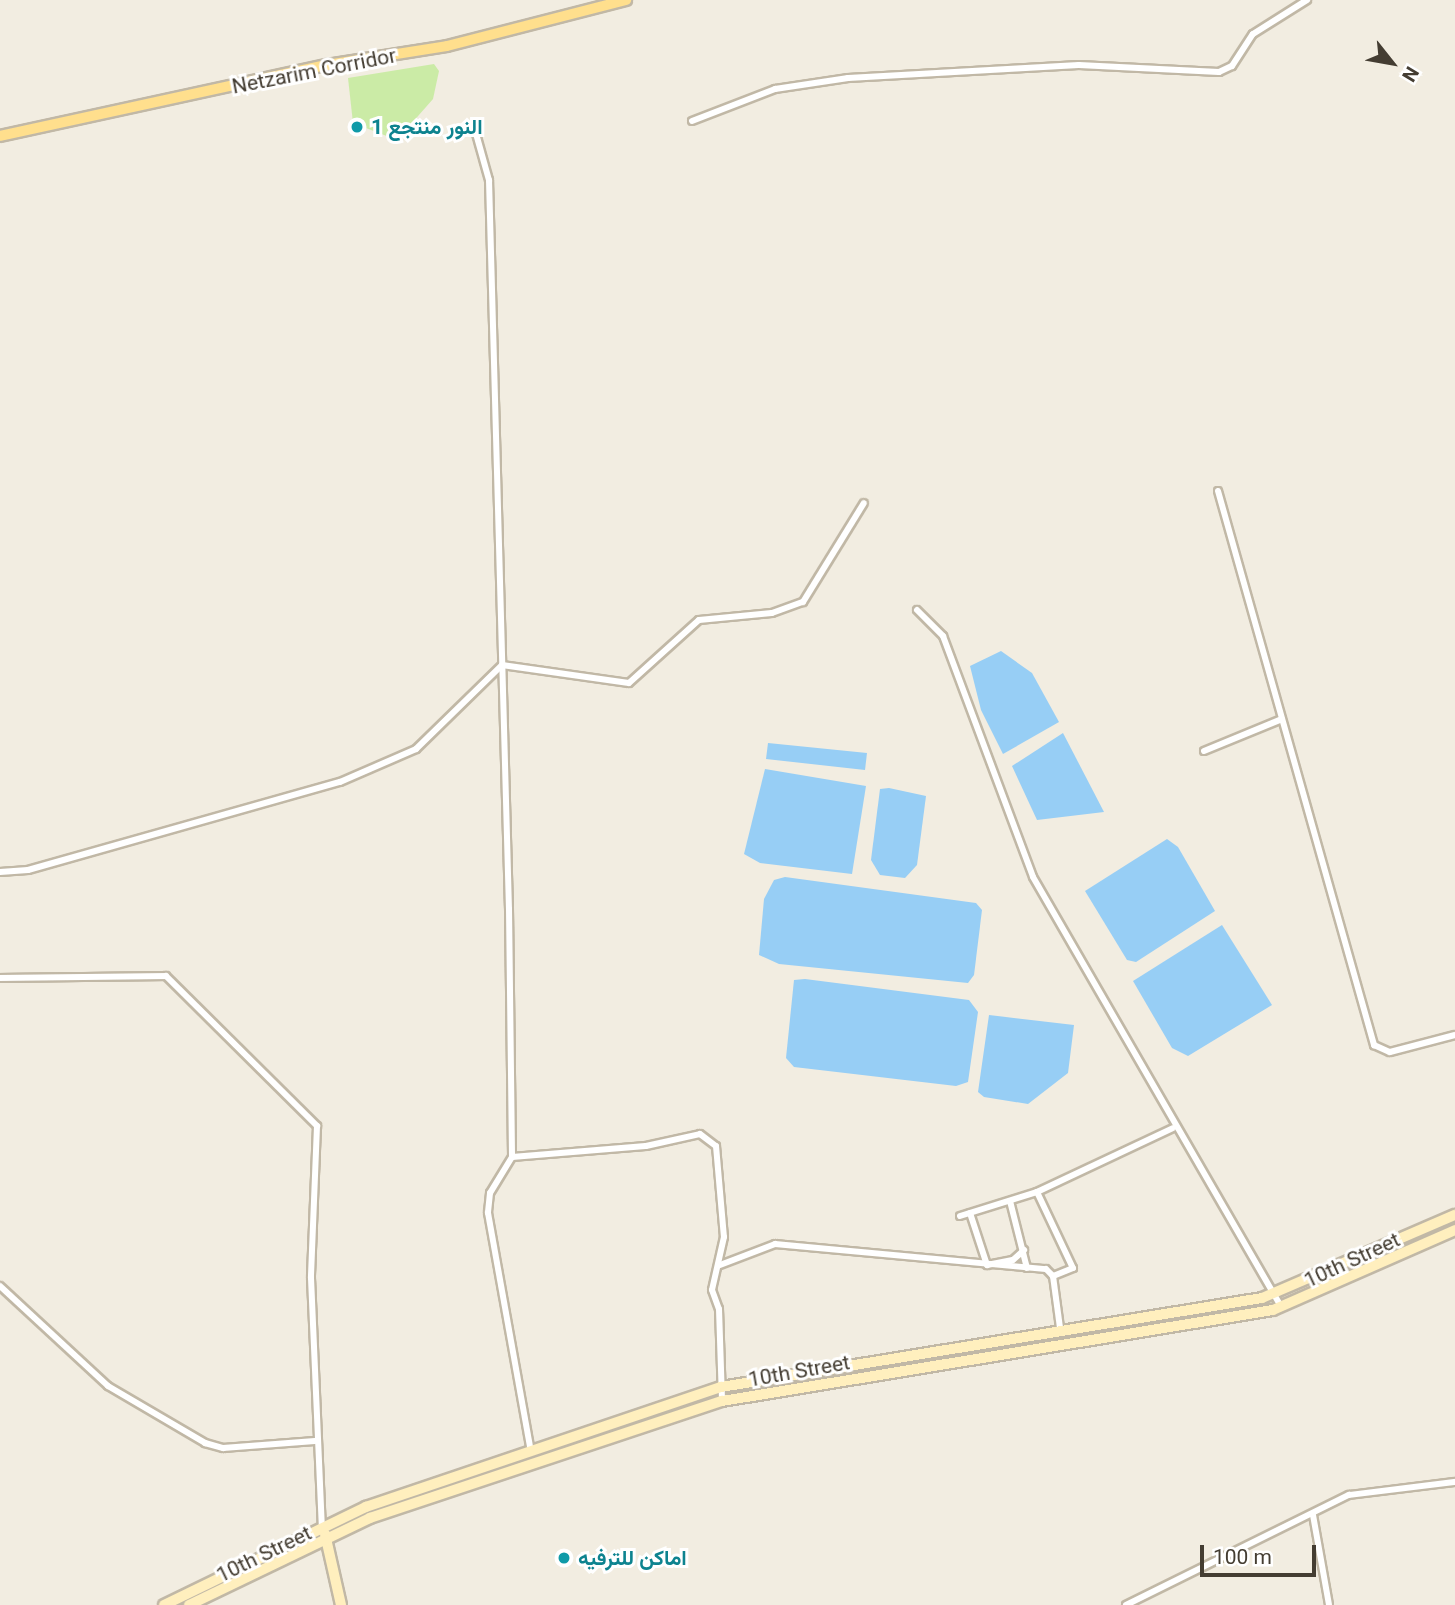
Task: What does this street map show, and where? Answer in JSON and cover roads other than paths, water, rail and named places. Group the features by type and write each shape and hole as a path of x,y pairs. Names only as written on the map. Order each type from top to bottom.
{"main road":[{"name":"Netzarim Corridor","path":"0,136 327,65 447,46 626,0"},
{"name":"10th Street","path":"164,1605 323,1526 530,1447 721,1387 1060,1328 1275,1295 1455,1215"},
{"name":"10th Street","path":"189,1605 326,1538 722,1401 1281,1306 1455,1230"},
{"path":"323,1526 341,1605"}],"street":[{"path":"692,121 775,89 848,78 1079,65 1219,72 1232,66 1253,34 1307,0"},
{"path":"475,130 489,180 512,1157 490,1192 488,1213 530,1447"},
{"path":"1219,491 1374,1045 1390,1052 1455,1035"},
{"path":"502,665 629,683 699,620 772,613 803,602 864,503"},
{"path":"917,610 943,636 1033,877 1173,1128 1281,1306"},
{"path":"0,872 28,870 340,782 416,749 502,665"},
{"path":"1205,751 1282,719"},
{"path":"0,978 166,976 317,1126 315,1441 323,1526"},
{"path":"960,1216 1037,1192 1173,1128"},
{"path":"512,1157 646,1146 700,1134 716,1146 720,1265 712,1290 719,1309 722,1401"},
{"path":"720,1265 775,1244 1027,1268 1053,1276 1073,1268 1037,1192"},
{"path":"1010,1200 1027,1268"},
{"path":"970,1213 987,1265"},
{"path":"987,1265 1013,1260 1024,1250"},
{"path":"1053,1276 1060,1328"},
{"path":"0,1286 108,1386 205,1443 223,1448 315,1441"},
{"path":"1126,1605 1349,1495 1455,1482"},
{"path":"1313,1515 1329,1605"}],"water":[{"path":"1001,651 1032,673 1059,722 1003,754 981,710 970,666"},
{"path":"1063,733 1104,812 1037,820 1012,766"},
{"path":"768,743 867,753 865,770 766,759"},
{"path":"765,769 866,786 852,874 760,863 744,854"},
{"path":"889,788 926,796 917,865 905,878 880,875 871,860 880,789"},
{"path":"1167,839 1178,847 1215,911 1136,962 1127,960 1085,891"},
{"path":"785,877 976,903 982,910 974,975 968,983 779,964 759,955 764,899 774,880"},
{"path":"1222,925 1272,1005 1188,1056 1172,1048 1133,981"},
{"path":"805,979 969,1000 978,1012 968,1082 956,1086 794,1067 786,1058 794,980"},
{"path":"989,1015 1074,1025 1068,1073 1028,1104 984,1097 978,1092"}],"place":[{"name":"1 النور منتجع","path":"357,127"},
{"name":"اماكن للترفيه","path":"564,1558"}]}
